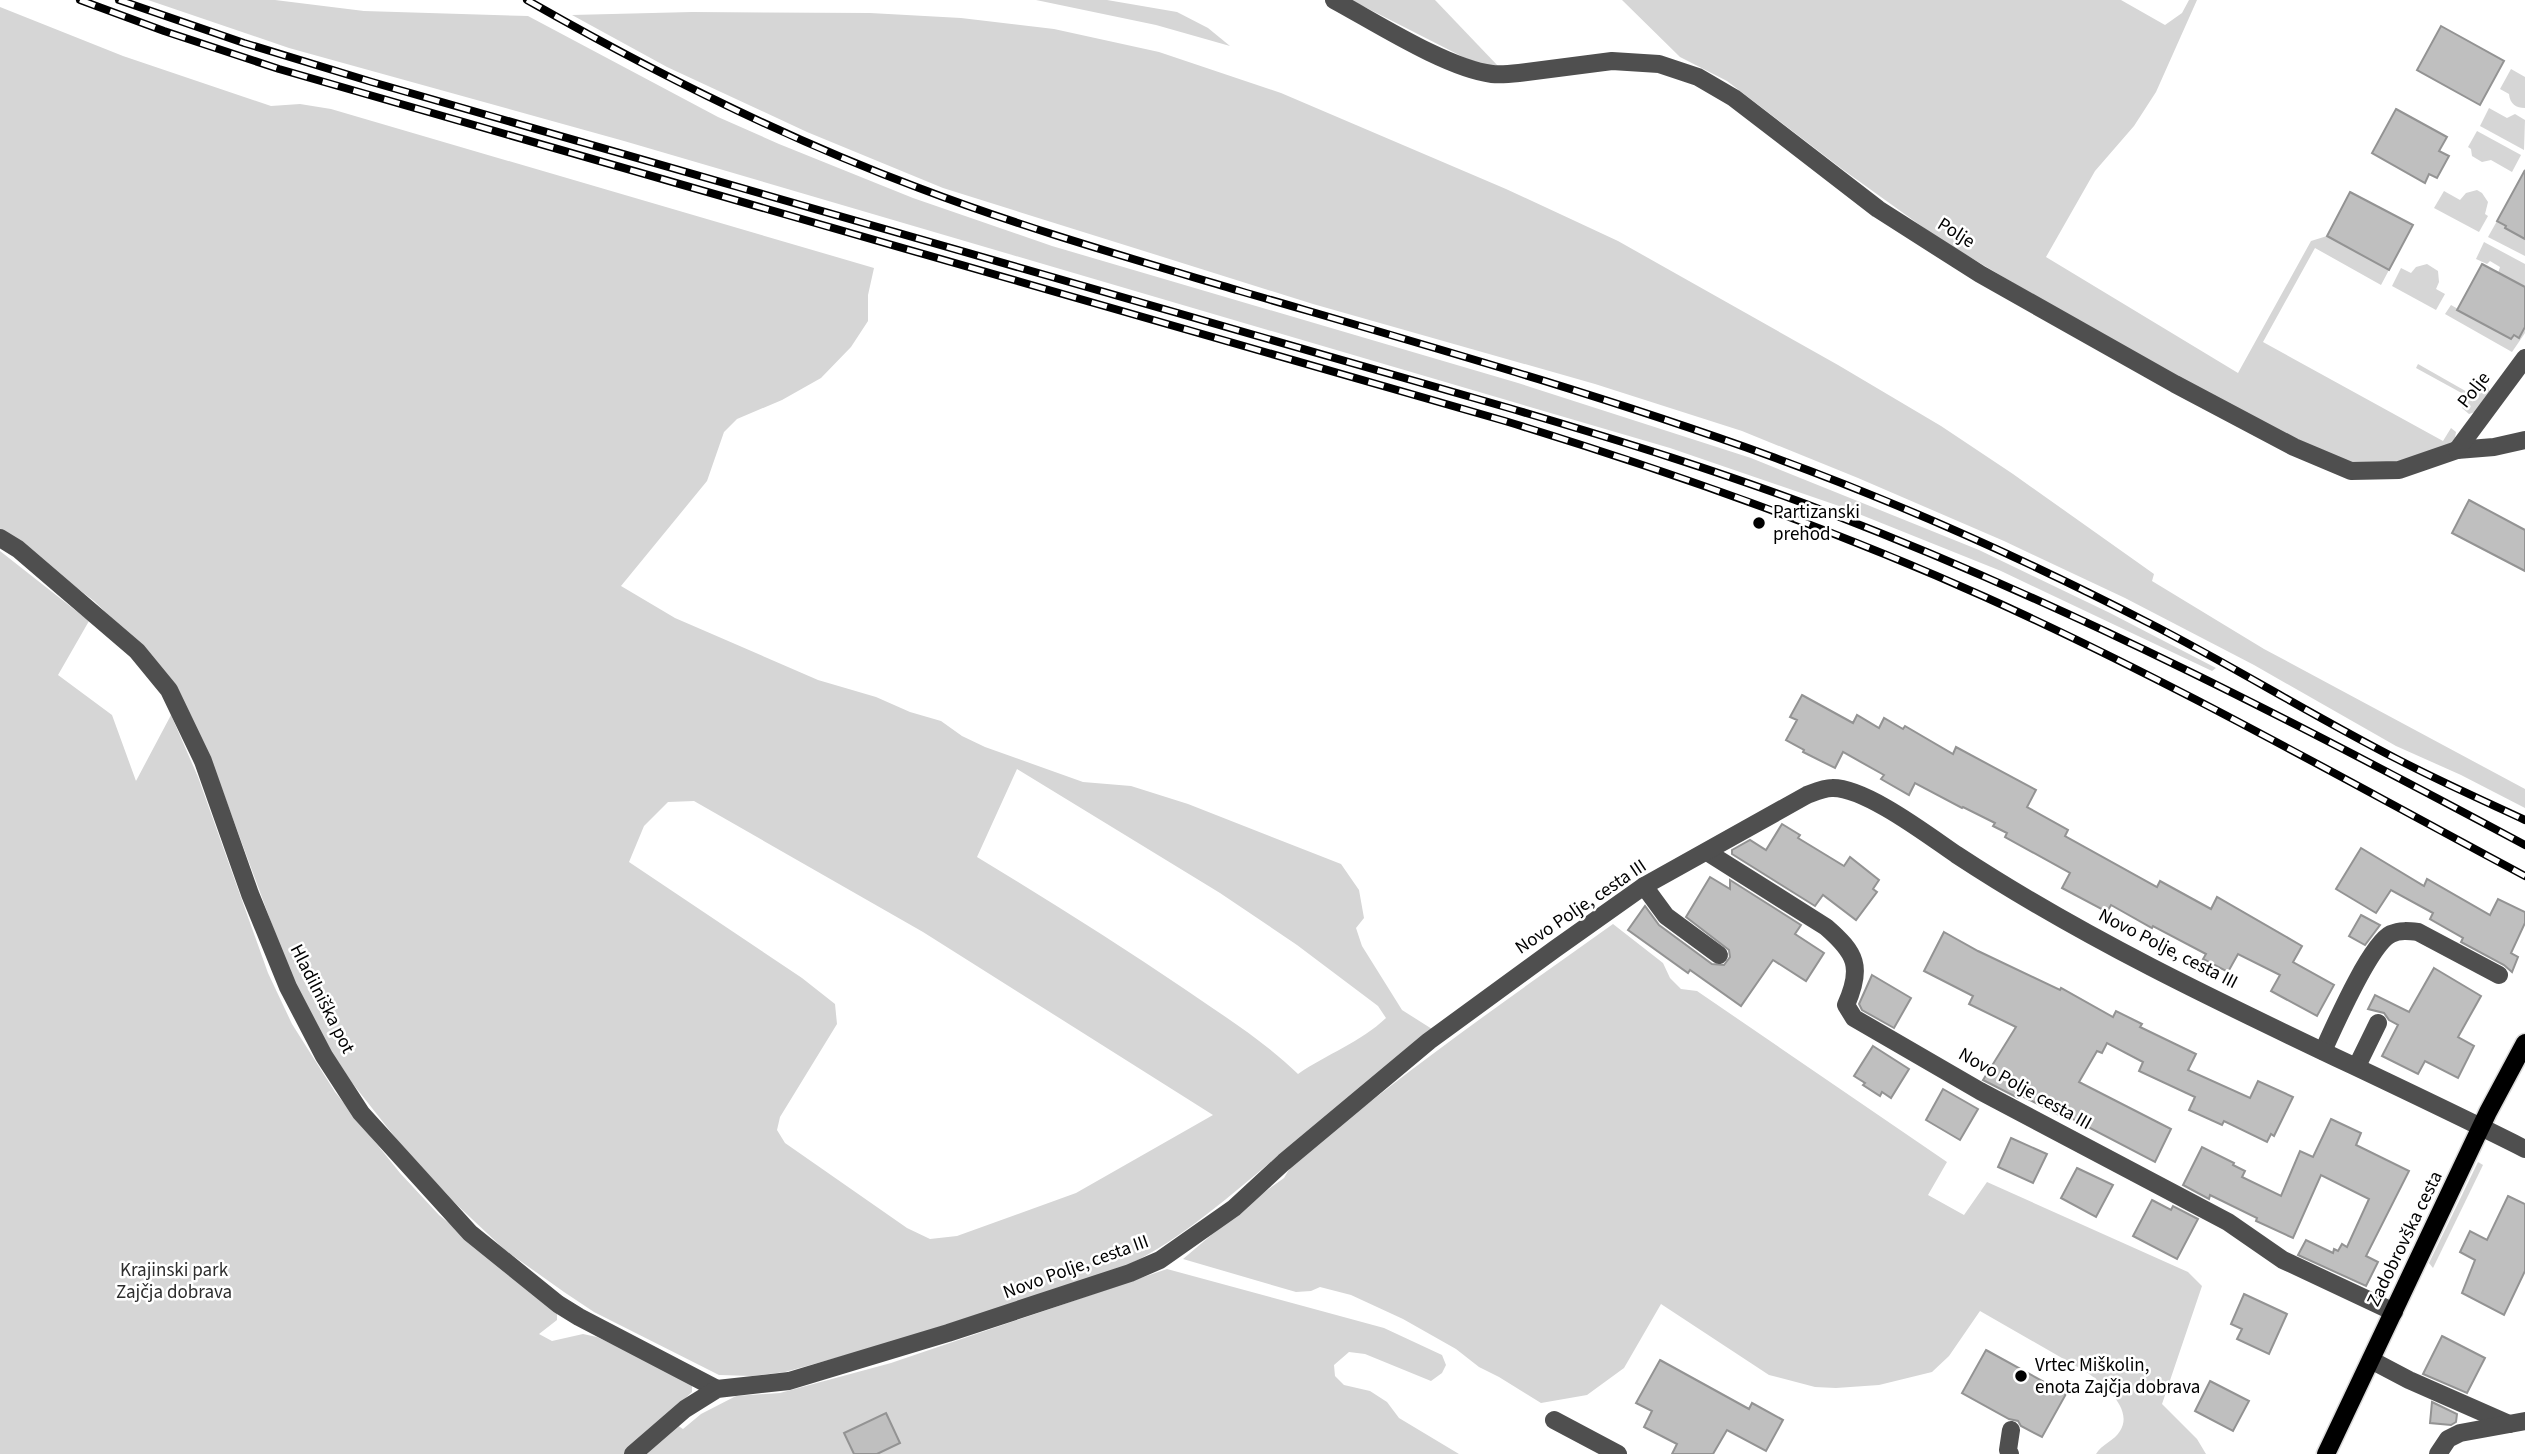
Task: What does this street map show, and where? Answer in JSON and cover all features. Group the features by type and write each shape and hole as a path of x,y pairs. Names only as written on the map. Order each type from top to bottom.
{"main road":[{"name":"Zadobrovška cesta","path":"2326,1454 2482,1126 2525,1043"}],"street":[{"name":"Polje","path":"1334,0 1438,55 1481,72 1519,73 1612,61 1659,64 1688,73 1734,98 1878,209 1980,274 2175,384 2294,447 2351,471 2399,470 2457,450 2525,358"},
{"path":"2457,450 2494,447 2525,440"},
{"name":"Hladilniška pot","path":"0,538 18,549 137,651 169,690 203,761 250,894 288,987 324,1056 361,1113 470,1233 558,1304 717,1389"},
{"name":"Novo Polje, cesta III","path":"717,1389 789,1381 948,1333 1130,1273 1160,1260 1234,1208 1284,1162 1429,1041 1644,886 1807,795 1830,787 1843,788 1880,804 1993,879 2089,933 2525,1149"},
{"name":"Novo Polje cesta III","path":"1707,852 1826,927 1843,942 1851,952 1855,966 1855,979 1846,1005 1848,1013 1854,1018 1989,1096 2228,1222 2283,1260 2394,1312"},
{"path":"1644,886 1665,916 1719,955"},
{"path":"2323,1051 2374,951 2390,934 2418,932 2499,975"},
{"path":"2357,1066 2378,1023"},
{"path":"2371,1360 2409,1380 2517,1423"},
{"path":"633,1454 685,1409 717,1389"},
{"path":"1554,1420 1618,1454"},
{"path":"2438,1454 2448,1439 2460,1433 2517,1423"},
{"path":"2010,1454 2008,1450 2011,1430"}],"green space":[{"path":"148,0 275,0 364,11 528,16 718,117 913,198 1052,246 1518,383 1751,458 1979,550 2216,668 2212,671 2001,571 1839,506 1670,448 624,141 289,48"},
{"path":"1036,0 1107,0 1177,12 1208,28 1230,46 1156,25"},
{"path":"1351,0 1435,0 1498,66 1465,58"},
{"path":"1622,0 2121,0 2165,25 2182,13 2189,0 2197,0 2156,92 2134,126 2095,171 2046,257 2238,373 2311,241 2327,236 2389,270 2381,285 2315,248 2263,342 2443,441 2451,428 2456,432 2455,438 2450,445 2397,462 2352,462 2323,453 2222,401 2062,312 1938,238 1727,81 1680,57"},
{"path":"0,7 123,56 271,106 300,104 331,109 874,268 868,295 868,321 851,347 821,378 782,400 737,419 724,432 707,481 621,586 675,618 818,680 876,697 910,712 941,721 962,736 985,747 1083,782 1131,786 1188,804 1341,864 1359,890 1364,918 1356,928 1362,946 1402,1010 1432,1029 1178,1236 1119,1269 886,1344 785,1372 752,1376 719,1375 594,1312 505,1250 456,1204 402,1146 353,1084 320,1035 288,968 212,762 141,646 94,601 0,529","holes":["1017,769 1220,893 1297,945 1378,1006 1386,1018 1366,1034 1298,1074 1258,1040 1186,990 977,857","694,801 923,932 1213,1115 1076,1193 957,1236 930,1239 907,1228 785,1143 777,1130 780,1117 837,1024 835,1004 802,978 629,862 644,826 668,802"]},
{"path":"692,12 870,13 961,18 1054,29 1159,52 1281,93 1506,189 1618,241 1941,426 2154,574 2152,581 2264,649 2525,789 2525,808 2396,746 2254,665 2125,598 2004,541 1858,478 1742,431 1595,384 1313,304 943,188 807,132 667,67 572,15"},
{"path":"2511,69 2525,77 2525,108 2514,105 2509,94 2500,89"},
{"path":"2489,108 2507,118 2515,114 2525,120 2524,150 2480,126"},
{"path":"2477,131 2521,155 2512,172 2491,160 2482,162 2472,156 2468,147"},
{"path":"2477,190 2488,202 2485,214 2488,216 2479,232 2434,208 2444,191 2460,200 2466,193"},
{"path":"2497,221 2525,239 2525,256 2488,237"},
{"path":"2484,242 2525,264 2525,287 2498,273 2500,267 2490,261 2487,264 2476,259"},
{"path":"2427,264 2438,271 2439,282 2436,289 2445,294 2436,310 2392,286 2401,268 2411,273 2416,267"},
{"path":"2451,305 2511,339 2514,335 2519,337 2525,327 2525,333 2512,352 2445,314"},
{"path":"2418,364 2469,393 2478,381 2488,386 2490,392 2475,412 2469,414 2462,408 2467,396 2416,368"},
{"name":"Krajinski park Zajčja dobrava","path":"0,551 89,621 58,675 112,715 136,781 171,715 198,777 268,973 292,1024 335,1092 400,1173 439,1215 557,1311 557,1320 539,1334 552,1341 583,1334 597,1337 692,1381 692,1392 665,1417 683,1429 701,1414 736,1396 780,1393 891,1363 1167,1269 1384,1328 1442,1355 1446,1365 1442,1373 1431,1381 1365,1354 1349,1352 1334,1365 1335,1376 1344,1385 1370,1391 1387,1402 1399,1418 1459,1454 0,1454"},
{"path":"1613,924 1663,963 1670,978 1681,989 1697,991 1947,1162 1928,1195 1964,1215 1987,1182 2188,1272 2202,1286 2162,1404 2197,1439 2206,1454 2096,1454 2120,1431 2123,1423 2123,1414 2115,1398 2088,1373 1980,1311 1949,1356 1932,1372 1879,1385 1836,1388 1815,1387 1769,1375 1661,1304 1624,1368 1587,1395 1541,1403 1479,1367 1456,1349 1403,1319 1351,1295 1320,1287 1296,1292 1183,1259 1248,1204 1284,1178 1291,1166 1369,1102"},
{"path":"2478,1162 2483,1165 2433,1268 2429,1263"}],"building":[{"path":"2441,26 2504,61 2480,105 2417,70"},
{"path":"2396,109 2447,137 2439,151 2449,156 2437,178 2429,174 2425,183 2372,153"},
{"path":"2525,170 2525,239 2497,221"},
{"path":"2350,192 2413,225 2389,270 2327,236"},
{"path":"2482,264 2525,287 2525,327 2519,338 2514,335 2511,339 2457,310"},
{"path":"2469,500 2525,530 2525,571 2452,533"},
{"path":"1802,695 1853,723 1857,715 1879,728 1884,718 1903,729 1905,726 1953,754 1956,747 2036,790 2027,807 2068,830 2065,836 2157,887 2160,881 2211,909 2217,897 2302,946 2293,962 2334,985 2317,1016 2271,991 2280,975 2238,954 2228,972 2203,959 2206,954 2153,926 2152,928 2111,905 2107,912 2062,888 2070,873 2005,837 2007,833 1993,826 1995,823 1915,783 1909,795 1881,779 1884,775 1843,752 1835,768 1803,752 1804,750 1786,740 1797,720 1790,717"},
{"path":"1782,824 1800,835 1798,838 1844,866 1850,857 1879,880 1873,889 1877,892 1856,920 1823,895 1815,906 1732,854 1732,850 1750,840 1766,850"},
{"path":"2361,848 2424,886 2427,879 2490,915 2498,899 2525,912 2525,923 2511,953 2518,957 2512,972 2461,942 2463,938 2430,919 2433,913 2391,890 2376,913 2336,889"},
{"path":"1710,877 1730,889 1730,880 1801,925 1795,934 1824,953 1806,981 1773,960 1741,1006 1690,970 1688,973 1628,930 1645,906 1659,925 1712,964 1724,965 1730,957 1729,950 1686,917"},
{"path":"2361,915 2380,925 2365,945 2349,936"},
{"path":"1944,932 1978,951 2060,990 2061,988 2113,1017 2116,1011 2142,1024 2140,1027 2196,1054 2188,1070 2250,1098 2258,1081 2293,1097 2274,1136 2271,1134 2267,1142 2224,1121 2222,1125 2189,1110 2195,1097 2139,1071 2143,1062 2107,1043 2102,1053 2097,1051 2079,1082 2171,1129 2155,1162 2069,1117 2067,1119 2020,1095 2018,1098 1983,1080 2016,1027 1969,1004 1973,996 1924,971"},
{"path":"2434,968 2481,996 2458,1037 2474,1046 2458,1078 2425,1061 2418,1074 2382,1056 2398,1025 2384,1013 2368,1009 2375,995 2409,1012"},
{"path":"1872,975 1911,998 1894,1028 1862,1010 1859,1004"},
{"path":"1873,1046 1909,1069 1891,1098 1882,1092 1880,1096 1854,1076"},
{"path":"1943,1089 1978,1109 1960,1140 1926,1120"},
{"path":"2331,1119 2361,1133 2356,1145 2409,1171 2366,1256 2378,1262 2366,1286 2298,1255 2306,1240 2333,1253 2334,1249 2338,1251 2342,1244 2347,1247 2369,1199 2321,1175 2293,1238 2210,1195 2209,1199 2183,1185 2202,1147 2245,1171 2242,1177 2281,1196 2300,1151 2313,1157"},
{"path":"2011,1138 2047,1154 2033,1183 1998,1167"},
{"path":"2077,1168 2113,1185 2096,1217 2061,1198"},
{"path":"2508,1196 2525,1204 2525,1271 2504,1315 2462,1293 2475,1260 2460,1252 2470,1231 2487,1240"},
{"path":"2152,1200 2171,1210 2173,1206 2198,1219 2177,1259 2133,1236"},
{"path":"2244,1294 2287,1314 2269,1354 2237,1339 2242,1329 2231,1324"},
{"path":"2442,1336 2485,1358 2467,1393 2423,1374"},
{"path":"1986,1350 2066,1394 2042,1437 2021,1426 2018,1421 2009,1419 1962,1393"},
{"path":"1660,1360 1749,1409 1752,1403 1783,1420 1766,1451 1727,1430 1713,1454 1672,1454 1677,1444 1644,1427 1652,1411 1636,1403"},
{"path":"2210,1381 2249,1401 2233,1431 2195,1411"},
{"path":"2432,1402 2457,1414 2456,1422 2451,1425 2430,1423"},
{"path":"886,1413 900,1443 877,1454 854,1454 844,1433"}],"railway":[{"path":"80,0 279,69 1505,421 1748,502 1926,571 2054,629 2258,732 2525,876"},
{"path":"119,0 244,43 372,82 1509,408 1752,485 1921,550 2097,627 2269,711 2525,845"},
{"path":"527,0 622,53 719,102 818,147 959,203 1119,255 1573,390 1705,433 1867,493 2009,555 2103,600 2180,639 2397,759 2525,820"}],"place":[{"name":"Partizanski prehod","path":"1759,523"},
{"name":"Vrtec Miškolin, enota Zajčja dobrava","path":"2021,1376"}]}
